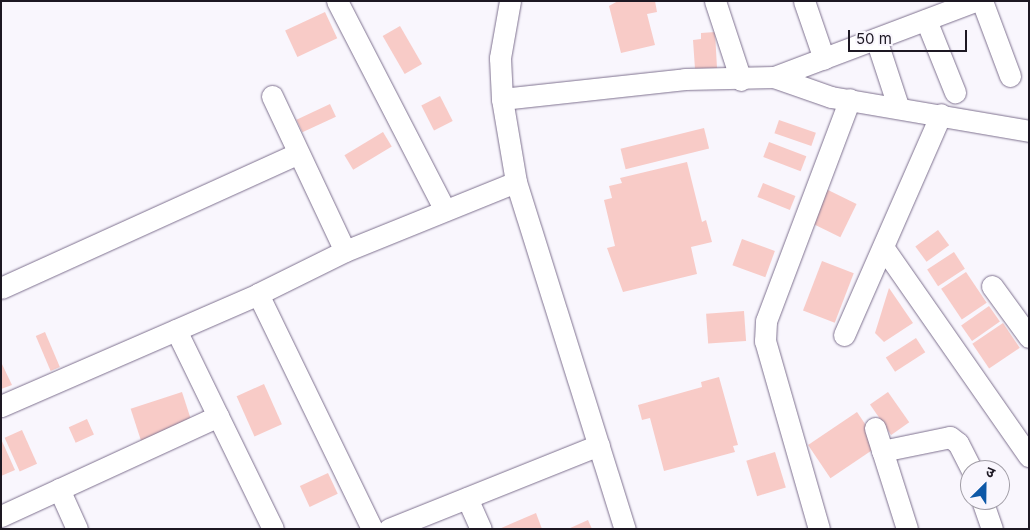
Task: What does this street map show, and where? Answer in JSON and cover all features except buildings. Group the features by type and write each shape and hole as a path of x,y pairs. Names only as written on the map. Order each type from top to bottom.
{"street":[{"path":"337,1 445,210"},
{"path":"510,1 500,58 502,99 516,182 625,529"},
{"path":"715,1 741,80"},
{"path":"804,1 824,59"},
{"path":"502,99 685,79 741,80 774,77 975,1"},
{"path":"982,1 1010,76"},
{"path":"926,20 955,92"},
{"path":"876,39 898,106"},
{"path":"774,77 801,89 1029,131"},
{"path":"272,96 296,154 345,252"},
{"path":"819,529 765,341 766,321 850,99"},
{"path":"844,335 941,114"},
{"path":"1,288 296,154"},
{"path":"1,406 258,294 345,252 516,182"},
{"path":"883,247 1029,456"},
{"path":"992,286 1029,337"},
{"path":"258,294 372,529"},
{"path":"176,330 273,529"},
{"path":"1,516 218,416"},
{"path":"875,428 907,529"},
{"path":"882,451 950,437 958,443 967,460"},
{"path":"389,529 599,445"},
{"path":"59,489 77,529"},
{"path":"467,498 481,529"},
{"path":"985,510 992,529"}]}
